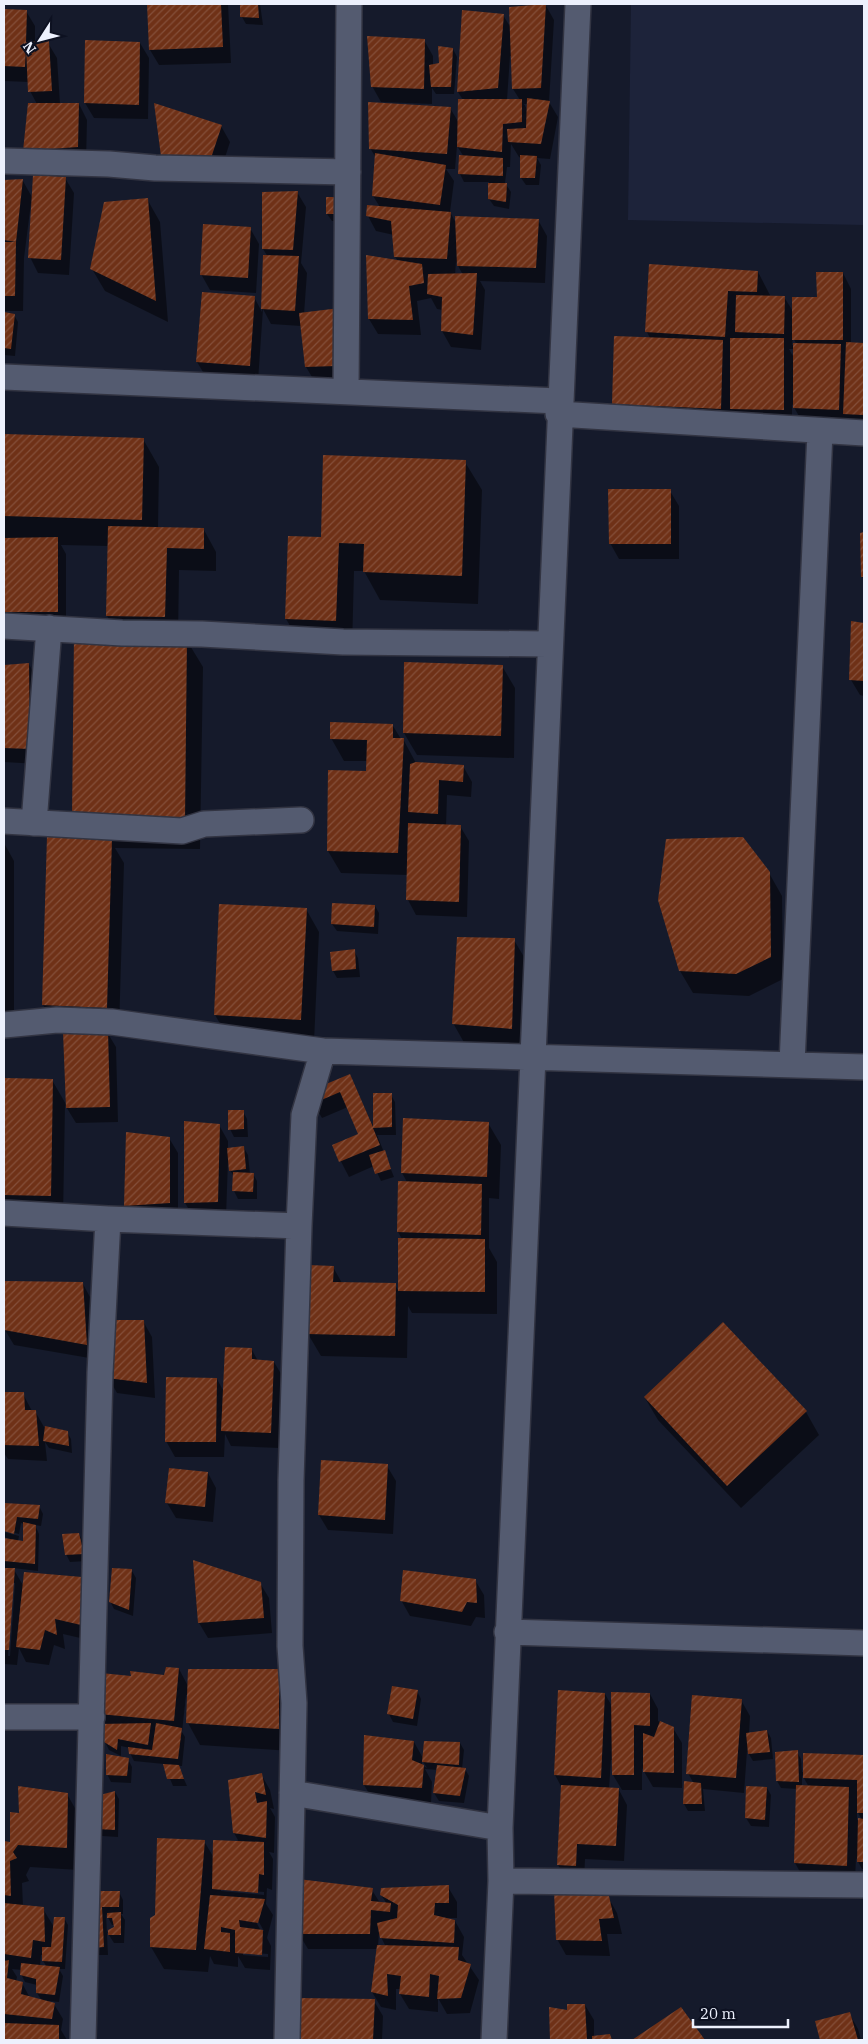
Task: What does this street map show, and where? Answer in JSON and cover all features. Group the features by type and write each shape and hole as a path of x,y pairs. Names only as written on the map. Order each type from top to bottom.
{"street":[{"path":"346,391 349,4"},
{"path":"494,2040 501,1881 500,1828 507,1632 530,1057 558,408 578,4"},
{"path":"4,161 109,164 155,168 348,172"},
{"path":"4,377 346,391 820,432 864,433"},
{"path":"792,1064 820,432"},
{"path":"4,626 343,642 548,644"},
{"path":"34,823 49,628"},
{"path":"4,821 182,831 204,824 300,820"},
{"path":"4,1026 57,1020 112,1022 323,1051 864,1067"},
{"path":"287,2040 294,1703 290,1646 291,1490 299,1226 304,1115 323,1051"},
{"path":"4,1213 299,1226"},
{"path":"83,2040 100,1373 108,1219"},
{"path":"507,1632 864,1643"},
{"path":"4,1717 92,1717"},
{"path":"292,1793 500,1828"},
{"path":"501,1881 864,1886"}],"shaded area":[{"path":"631,4 864,4 864,225 628,220"}],"building":[{"path":"147,4 221,4 223,47 149,50"},
{"path":"240,4 258,4 259,18 240,17"},
{"path":"546,4 541,88 512,89 509,7"},
{"path":"4,9 27,10 26,42 49,41 52,91 28,92 26,47 25,67 4,66"},
{"path":"462,10 504,14 498,88 457,92"},
{"path":"367,36 425,39 424,89 371,87"},
{"path":"85,40 140,42 139,105 84,103"},
{"path":"438,46 453,48 451,87 431,87 429,65 439,63"},
{"path":"527,98 550,101 541,144 508,142 507,129 526,128"},
{"path":"458,99 522,99 522,122 503,124 502,152 457,147"},
{"path":"368,102 451,107 447,154 369,149"},
{"path":"28,103 79,103 78,147 23,151"},
{"path":"154,103 222,125 211,158 162,164"},
{"path":"375,153 446,165 440,205 372,196"},
{"path":"459,155 503,158 503,176 458,174"},
{"path":"520,155 537,156 535,178 520,178"},
{"path":"33,175 66,177 61,260 28,258"},
{"path":"23,179 16,242 4,240 4,180"},
{"path":"488,183 507,183 506,202 488,199"},
{"path":"298,191 293,250 262,249 262,192"},
{"path":"326,197 344,197 342,214 326,214"},
{"path":"148,198 156,301 90,269 104,202"},
{"path":"367,205 451,212 447,259 394,257 391,221 366,216"},
{"path":"455,216 539,219 536,268 457,266"},
{"path":"203,224 251,227 248,278 200,275"},
{"path":"4,242 16,242 15,296 4,296"},
{"path":"263,255 299,256 295,311 261,309"},
{"path":"366,255 422,264 424,283 409,286 413,320 368,319"},
{"path":"649,264 758,271 757,292 728,291 725,337 645,332"},
{"path":"816,272 843,272 843,340 792,340 792,297 817,297"},
{"path":"477,273 473,335 441,331 442,297 427,294 428,274"},
{"path":"202,292 255,296 250,366 196,362"},
{"path":"736,295 785,296 784,334 735,332"},
{"path":"340,308 336,366 305,367 299,313"},
{"path":"4,312 15,314 11,349 4,348"},
{"path":"614,336 723,340 721,409 612,404"},
{"path":"730,338 784,338 784,410 730,409"},
{"path":"846,342 864,343 863,415 843,414"},
{"path":"793,343 841,344 839,410 793,408"},
{"path":"4,434 144,438 142,520 4,516"},
{"path":"323,455 466,460 462,576 363,572 364,544 339,543 336,621 285,619 288,536 321,537"},
{"path":"608,489 671,489 671,544 609,544"},
{"path":"108,526 204,528 204,549 167,548 165,617 106,616"},
{"path":"864,532 864,577 861,577 860,533"},
{"path":"58,537 58,612 4,612 4,538"},
{"path":"851,621 864,623 864,681 849,680"},
{"path":"74,635 187,638 185,821 72,819"},
{"path":"404,662 503,665 501,736 403,733"},
{"path":"29,663 30,749 4,748 4,665"},
{"path":"330,722 393,724 393,738 404,738 398,853 327,851 328,770 366,771 367,740 330,739"},
{"path":"416,762 464,765 463,782 439,780 438,814 408,812 410,764"},
{"path":"408,823 461,825 459,902 406,900"},
{"path":"47,836 112,839 107,1008 42,1005"},
{"path":"743,837 770,872 771,957 736,974 679,971 658,900 666,839"},
{"path":"332,903 375,905 374,927 331,924"},
{"path":"219,904 307,908 301,1020 214,1015"},
{"path":"457,937 515,938 512,1029 452,1024"},
{"path":"355,949 356,969 332,971 330,952"},
{"path":"108,1031 110,1107 66,1108 63,1032"},
{"path":"350,1074 373,1127 373,1093 392,1093 392,1127 373,1128 380,1145 339,1162 332,1145 358,1134 340,1092 312,1104 307,1092"},
{"path":"4,1078 53,1079 51,1196 4,1195"},
{"path":"228,1110 244,1110 244,1129 228,1130"},
{"path":"403,1118 489,1122 487,1177 401,1173"},
{"path":"184,1121 220,1124 218,1202 184,1203"},
{"path":"126,1132 170,1137 170,1203 124,1206"},
{"path":"244,1146 246,1169 229,1171 227,1148"},
{"path":"385,1150 391,1169 375,1174 369,1155"},
{"path":"233,1172 254,1173 253,1192 232,1191"},
{"path":"398,1181 482,1184 481,1235 397,1232"},
{"path":"398,1238 485,1239 485,1292 398,1291"},
{"path":"308,1265 334,1266 333,1282 396,1283 395,1336 307,1334"},
{"path":"5,1281 83,1282 87,1345 4,1330"},
{"path":"113,1320 144,1320 147,1383 107,1378"},
{"path":"723,1322 807,1411 727,1486 644,1397"},
{"path":"225,1347 252,1348 252,1359 274,1361 271,1433 221,1431"},
{"path":"166,1377 217,1378 216,1442 165,1442"},
{"path":"4,1392 24,1392 25,1410 36,1410 39,1446 4,1445"},
{"path":"45,1426 68,1431 69,1446 43,1441"},
{"path":"321,1460 388,1464 385,1520 318,1515"},
{"path":"169,1468 208,1472 205,1507 165,1503"},
{"path":"4,1503 40,1505 38,1519 17,1517 14,1534 4,1531"},
{"path":"23,1522 36,1525 35,1564 4,1561 4,1538 23,1541"},
{"path":"79,1533 84,1554 65,1555 62,1534"},
{"path":"193,1560 261,1582 264,1618 198,1623"},
{"path":"4,1568 15,1568 9,1650 4,1650"},
{"path":"112,1568 132,1569 129,1610 109,1602"},
{"path":"403,1570 476,1579 477,1603 467,1602 462,1612 400,1601"},
{"path":"24,1572 82,1577 81,1625 55,1619 57,1635 45,1630 40,1650 16,1647"},
{"path":"166,1667 179,1668 174,1721 99,1714 101,1673 131,1676 130,1671 164,1675"},
{"path":"188,1669 279,1669 279,1729 186,1723"},
{"path":"392,1686 418,1690 413,1719 387,1714"},
{"path":"558,1690 605,1693 601,1778 554,1775"},
{"path":"611,1692 650,1693 650,1726 634,1725 634,1775 612,1775"},
{"path":"692,1695 742,1699 736,1778 686,1774"},
{"path":"660,1721 674,1727 674,1773 643,1772 643,1733 654,1737"},
{"path":"151,1723 148,1745 118,1739 117,1750 104,1742 99,1724"},
{"path":"156,1723 182,1728 178,1759 129,1754 128,1747 152,1750"},
{"path":"767,1730 770,1752 748,1754 746,1733"},
{"path":"364,1735 414,1741 412,1760 424,1765 422,1788 363,1785"},
{"path":"424,1741 460,1742 459,1765 422,1762"},
{"path":"798,1750 799,1782 776,1781 775,1752"},
{"path":"803,1753 864,1755 864,1813 857,1813 857,1780 803,1778"},
{"path":"106,1754 129,1758 127,1776 106,1775"},
{"path":"163,1764 179,1765 184,1779 167,1779"},
{"path":"437,1765 466,1768 460,1796 433,1793"},
{"path":"262,1773 266,1795 255,1792 257,1803 267,1801 266,1838 233,1833 228,1780"},
{"path":"684,1781 701,1783 702,1804 683,1804"},
{"path":"561,1785 619,1788 616,1846 577,1844 576,1866 557,1865"},
{"path":"796,1785 849,1787 847,1866 794,1863"},
{"path":"18,1786 68,1793 67,1848 18,1845 13,1852 17,1858 10,1861 11,1896 4,1895 4,1841 10,1842 10,1812 19,1813"},
{"path":"746,1786 767,1787 765,1820 745,1818"},
{"path":"115,1791 115,1830 97,1829 100,1795"},
{"path":"858,1818 864,1819 864,1862 857,1862"},
{"path":"157,1838 205,1840 196,1950 150,1947 150,1918 155,1915"},
{"path":"213,1840 264,1842 264,1875 259,1874 258,1893 212,1889"},
{"path":"298,1879 373,1888 371,1901 391,1903 390,1912 371,1910 370,1934 298,1934"},
{"path":"449,1885 449,1903 435,1903 434,1915 455,1920 454,1943 380,1938 377,1923 397,1918 398,1905 380,1895 381,1888"},
{"path":"93,1891 120,1891 119,1907 102,1907 104,1947 92,1948"},
{"path":"554,1891 609,1896 614,1918 599,1919 602,1941 556,1940"},
{"path":"210,1895 265,1899 258,1923 239,1920 240,1927 263,1930 262,1955 235,1953 235,1930 221,1927 221,1932 230,1933 230,1952 204,1949"},
{"path":"4,1903 44,1907 45,1942 33,1940 31,1958 4,1954"},
{"path":"121,1912 121,1935 108,1935 108,1930 114,1927 112,1918 107,1918 107,1913"},
{"path":"54,1917 65,1917 62,1962 42,1961 42,1947 51,1947"},
{"path":"377,1945 459,1947 458,1960 471,1964 461,1998 437,1999 439,1976 430,1974 429,1997 399,1994 401,1976 387,1974 388,1996 371,1992"},
{"path":"9,1960 7,1978 23,1982 21,1994 55,2003 52,2019 4,2014 4,1961"},
{"path":"21,1963 60,1967 55,1995 36,1993 36,1979 20,1975"},
{"path":"297,1998 375,1999 373,2040 295,2040"},
{"path":"567,2004 585,2004 587,2040 550,2040 549,2007 567,2010"},
{"path":"681,2007 705,2040 632,2040"},
{"path":"850,2012 858,2040 820,2040 815,2021"},
{"path":"4,2023 59,2025 59,2040 4,2040"},
{"path":"610,2034 612,2040 592,2040 592,2036"}]}
